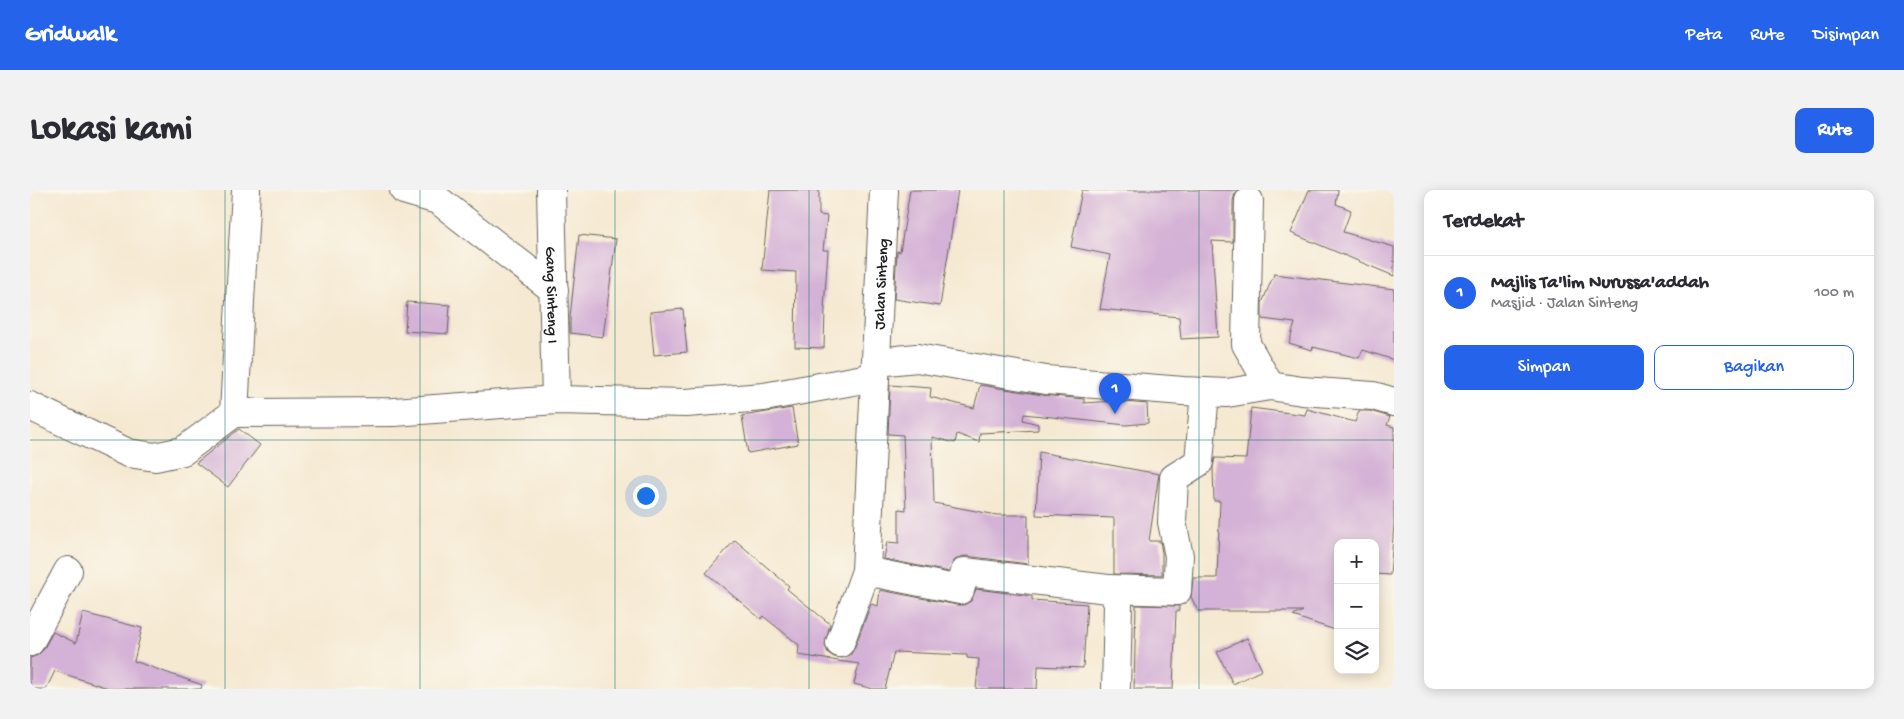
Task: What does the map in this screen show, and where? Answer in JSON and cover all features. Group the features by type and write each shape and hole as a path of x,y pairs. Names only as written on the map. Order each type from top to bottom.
{"street":[{"path":"234,413 246,190"},
{"path":"404,190 438,200 554,290"},
{"name":"Gang Sinteng I","path":"551,190 556,400"},
{"name":"Jalan Sinteng","path":"840,642 866,571 884,190"},
{"path":"1249,201 1246,344 1270,386"},
{"path":"30,406 128,453 155,458 183,451 234,413 394,412 556,400 686,403 764,397 876,370 917,358 1046,380 1228,393 1270,386 1302,391 1373,396 1394,402"},
{"path":"866,571 960,590 965,572 1108,589 1177,591 1179,556 1172,522 1174,478 1199,462 1205,392"},
{"path":"30,642 68,571"},
{"path":"1108,589 1114,594 1118,604 1116,689"}],"building":[{"path":"770,190 819,190 819,215 827,216 823,250 828,250 824,307 824,348 795,347 796,272 762,270"},
{"path":"910,190 958,190 940,306 894,299 897,251 900,252"},
{"path":"1082,190 1239,190 1235,193 1233,201 1233,242 1212,241 1218,337 1181,339 1179,317 1100,309 1110,255 1071,247"},
{"path":"1309,190 1338,190 1336,204 1351,210 1343,232 1394,247 1394,276 1291,233"},
{"path":"579,235 616,239 603,337 570,333"},
{"path":"1274,274 1394,289 1394,360 1363,350 1359,358 1313,347 1312,350 1289,343 1295,323 1262,319 1262,303"},
{"path":"407,302 450,305 448,334 405,331"},
{"path":"683,309 687,352 654,355 650,312"},
{"path":"890,385 931,388 930,397 974,408 980,385 1043,395 1084,399 1084,403 1113,401 1147,404 1148,423 1126,425 1024,414 1023,420 1038,424 1038,430 980,433 979,442 957,434 955,443 932,437 934,503 997,515 1028,515 1028,564 966,556 954,561 949,572 884,559 887,542 899,543 899,509 906,510 903,435 888,434"},
{"path":"792,408 798,444 748,453 742,416"},
{"path":"1251,408 1305,415 1307,409 1355,422 1359,411 1370,411 1390,417 1387,425 1394,427 1394,524 1390,575 1379,574 1379,539 1334,539 1334,630 1293,616 1303,611 1198,611 1191,597 1193,578 1217,578 1220,501 1214,501 1213,467 1215,458 1246,459"},
{"path":"239,429 260,445 228,487 196,463"},
{"path":"1039,452 1159,474 1149,541 1160,541 1162,575 1114,574 1114,518 1036,515"},
{"path":"735,540 789,586 787,589 830,624 825,645 828,653 834,657 843,658 850,655 871,604 878,606 880,590 964,605 971,601 976,589 1032,596 1032,600 1087,604 1083,668 1038,666 1037,689 976,689 979,659 967,658 967,655 894,652 885,689 873,689 854,684 859,664 798,655 799,645 763,616 761,619 706,573"},
{"path":"1136,605 1179,606 1179,611 1176,611 1173,689 1134,689"},
{"path":"83,613 142,628 134,661 202,685 201,689 111,689 55,671 46,689 30,689 30,658 38,655 43,650 53,632 76,643"},
{"path":"1247,638 1262,670 1233,684 1217,652"}],"place":[{"name":"Majlis Ta'lim Nurussa'addah","path":"1115,414"}]}
